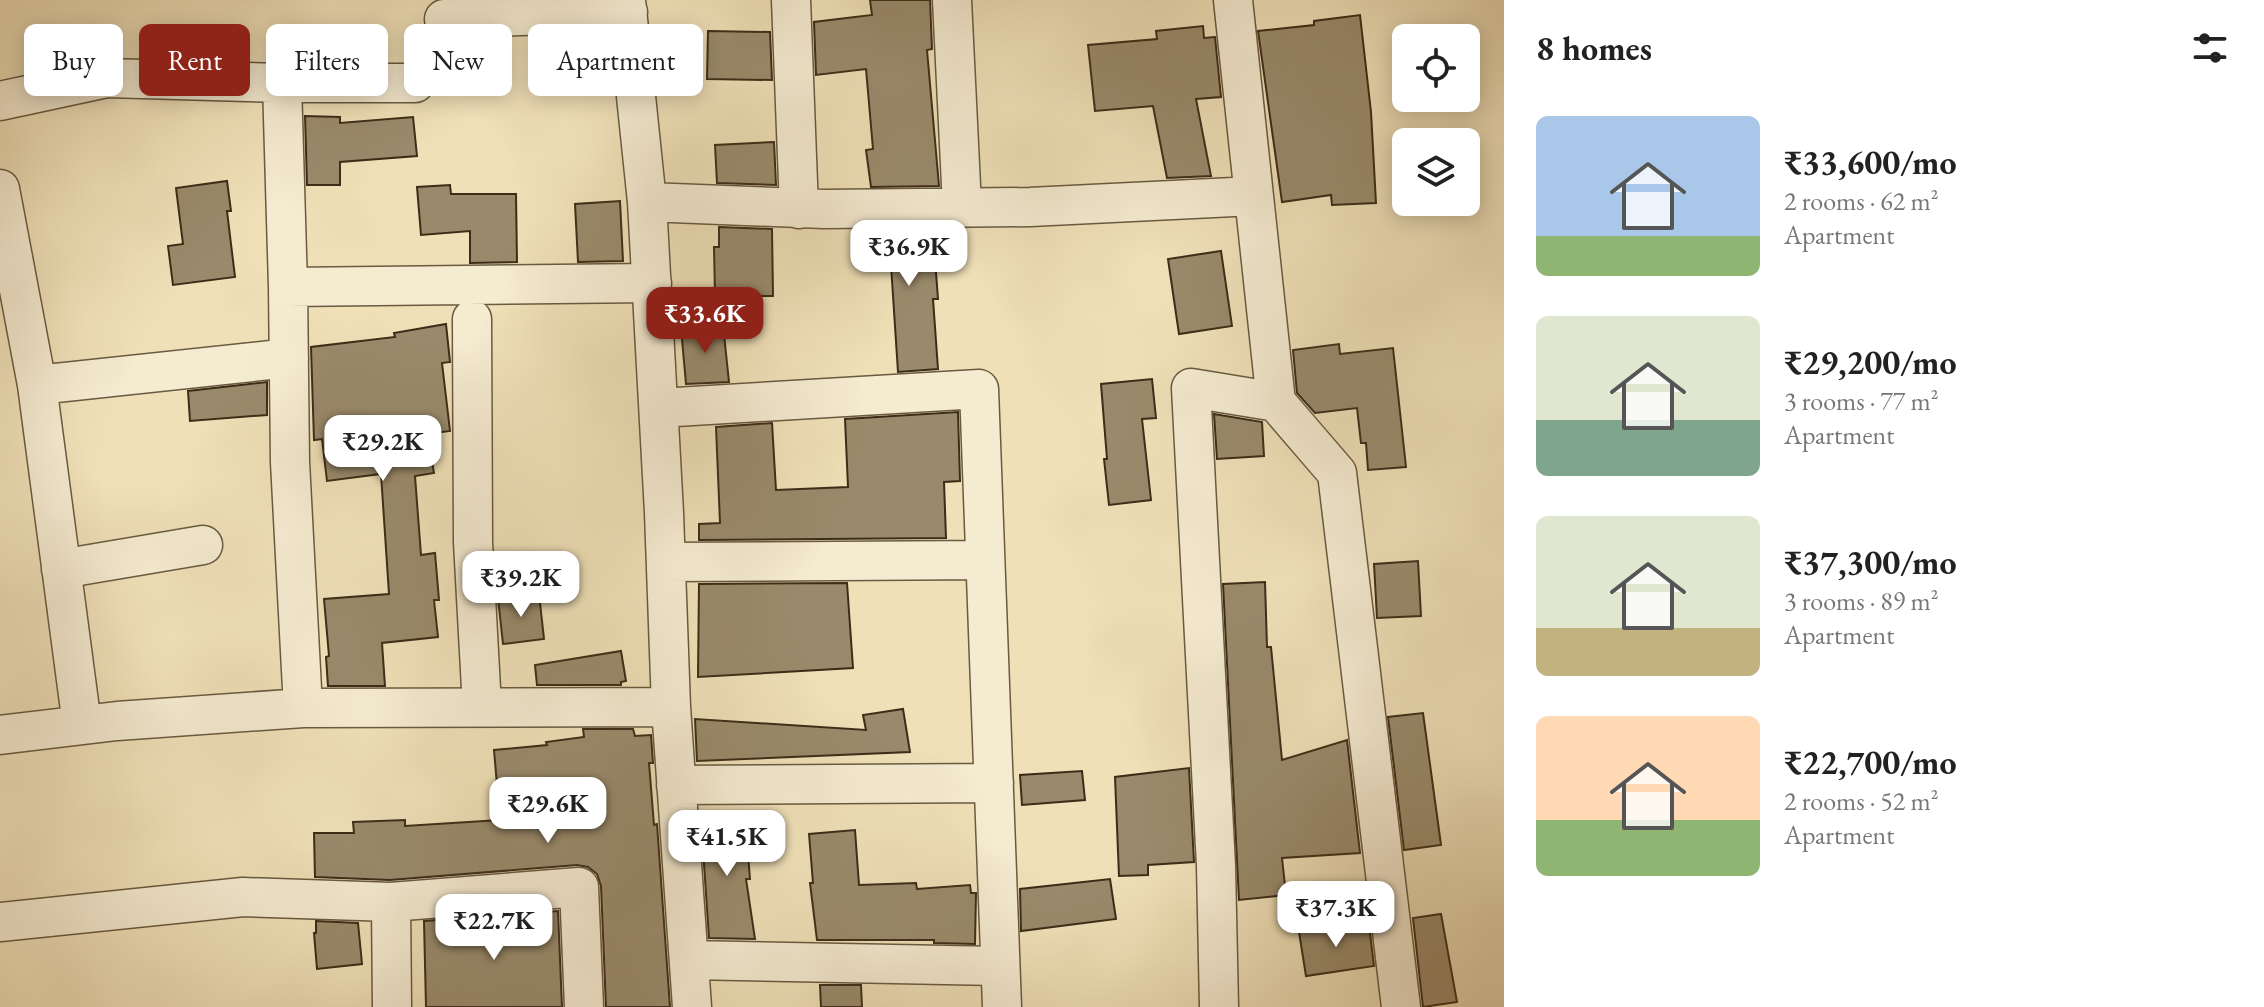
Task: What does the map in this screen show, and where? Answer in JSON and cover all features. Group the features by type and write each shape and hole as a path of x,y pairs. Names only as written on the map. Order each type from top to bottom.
{"street":[{"path":"791,0 799,209"},
{"path":"952,0 962,206"},
{"path":"1233,0 1276,402 1337,473 1401,1007"},
{"path":"444,19 627,6 647,202 671,707 692,1007"},
{"path":"0,101 107,78 266,83"},
{"path":"282,96 290,462 303,708"},
{"path":"0,189 37,385 82,725"},
{"path":"647,202 799,209 1030,207 1254,196"},
{"path":"288,287 652,283"},
{"path":"472,319 473,542 482,707"},
{"path":"37,385 289,358"},
{"path":"1219,1007 1216,866 1191,388 1276,402"},
{"path":"659,408 979,389 998,966 1002,1007"},
{"path":"61,569 203,545"},
{"path":"666,562 985,560"},
{"path":"0,735 82,725 303,708 671,707"},
{"path":"676,785 994,783"},
{"path":"0,922 243,897 391,902 579,887 584,1007"},
{"path":"391,902 392,1007"},
{"path":"689,960 998,966"}],"building":[{"path":"870,0 930,0 932,49 927,50 939,186 871,187 866,150 873,149 866,69 816,75 814,22 872,15"},
{"path":"1360,15 1371,112 1376,203 1332,205 1331,195 1282,202 1258,31 1314,25 1314,21"},
{"path":"1203,26 1204,38 1215,37 1221,97 1196,99 1211,176 1167,178 1153,106 1095,111 1088,45 1157,39 1156,31"},
{"path":"708,31 770,32 772,80 707,79"},
{"path":"305,116 340,117 340,123 413,117 417,156 340,162 340,185 307,185"},
{"path":"774,142 776,185 717,183 715,145"},
{"path":"227,181 231,211 227,211 235,277 173,285 168,246 183,244 176,188"},
{"path":"450,185 451,194 516,194 517,262 470,263 470,231 421,235 417,187"},
{"path":"620,201 623,261 578,262 575,204"},
{"path":"719,227 772,229 773,296 715,296 714,247 719,247"},
{"path":"944,230 948,257 935,259 938,299 933,299 938,369 898,372 891,265 860,269 855,231"},
{"path":"1221,251 1232,326 1179,334 1168,259"},
{"path":"446,324 450,362 442,363 450,431 427,434 434,473 415,476 421,555 435,553 439,600 434,600 438,637 382,643 385,686 328,686 324,599 389,594 381,474 327,481 322,439 314,440 311,347 395,337 394,333"},
{"path":"723,325 729,382 686,384 681,328"},
{"path":"1339,344 1340,354 1393,348 1406,467 1368,470 1366,443 1361,443 1357,408 1315,413 1297,393 1293,350"},
{"path":"1152,379 1156,418 1142,419 1151,500 1109,505 1101,384"},
{"path":"267,382 267,415 190,421 188,391"},
{"path":"958,412 960,481 944,482 946,538 699,540 699,524 720,523 716,427 772,423 776,490 848,487 845,419"},
{"path":"1214,414 1262,422 1264,456 1217,459"},
{"path":"1418,561 1421,616 1377,618 1374,564"},
{"path":"1265,582 1267,647 1271,647 1282,760 1347,740 1360,853 1282,858 1286,895 1239,900 1223,584"},
{"path":"847,583 853,668 698,677 699,584"},
{"path":"539,594 544,639 503,644 498,598"},
{"path":"621,651 626,681 621,685 537,685 535,665"},
{"path":"903,709 910,752 697,761 695,719 866,730 863,715"},
{"path":"1423,713 1441,845 1404,850 1388,717"},
{"path":"583,729 633,729 635,736 651,735 653,763 649,763 654,825 657,824 670,1007 606,1007 601,886 597,874 588,867 577,865 390,880 315,877 314,833 354,833 353,822 405,820 405,826 500,820 494,750 547,745 546,742 584,737"},
{"path":"1189,768 1194,862 1148,865 1148,875 1119,876 1115,777"},
{"path":"1082,771 1085,800 1022,805 1020,775"},
{"path":"745,817 750,879 746,879 755,939 709,938 701,820"},
{"path":"855,830 859,885 916,883 917,889 970,885 971,893 976,893 975,944 934,943 934,940 817,940 810,883 813,883 809,834"},
{"path":"1110,879 1116,919 1021,931 1020,889"},
{"path":"558,911 562,1007 426,1007 424,921"},
{"path":"1441,914 1457,1002 1423,1007 1413,918"},
{"path":"316,921 358,923 362,964 317,969"},
{"path":"1349,924 1350,928 1369,925 1374,966 1306,976 1299,932"},
{"path":"820,985 861,985 862,1007 821,1007"}]}
